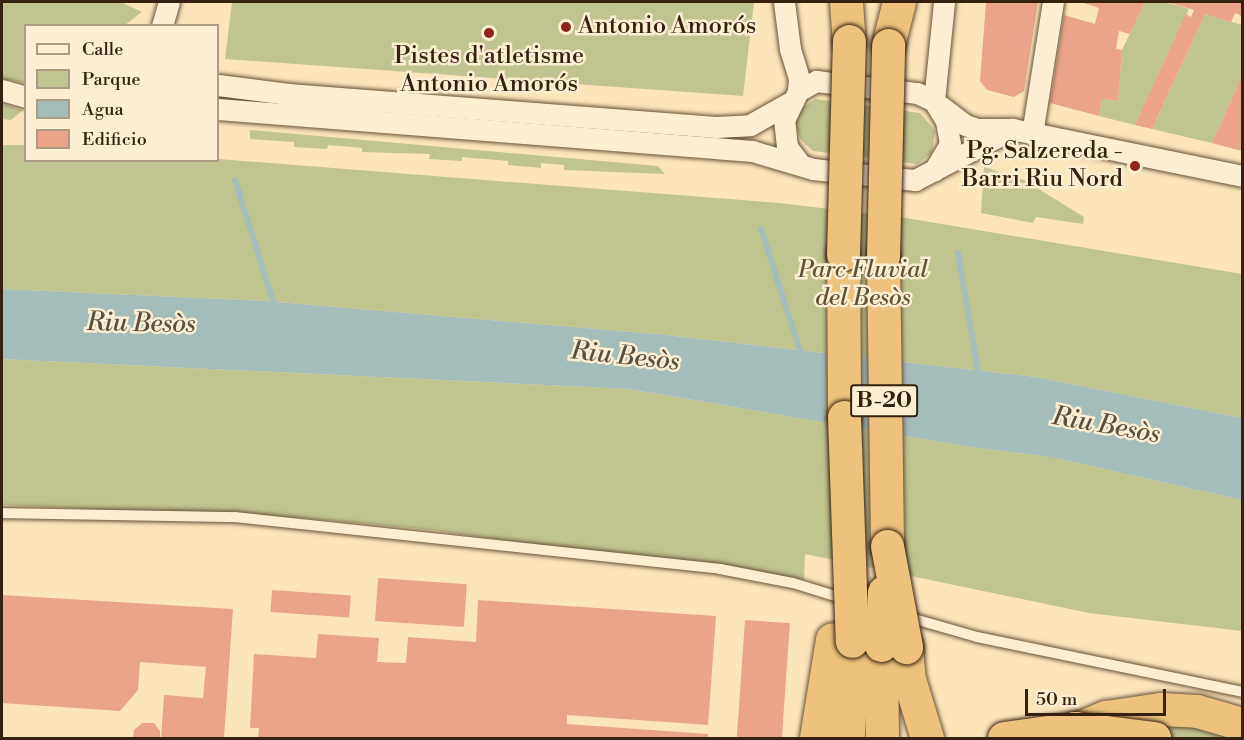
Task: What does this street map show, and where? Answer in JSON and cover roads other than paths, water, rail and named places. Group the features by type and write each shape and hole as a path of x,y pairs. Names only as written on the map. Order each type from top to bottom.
{"highway":[{"path":"846,2 849,41"},
{"name":"B-20","path":"850,2 844,182 844,417 873,644"},
{"name":"B-20","path":"873,644 887,546 883,302 890,2"},
{"path":"888,45 899,2"},
{"path":"816,738 873,644"},
{"path":"848,738 873,644"},
{"path":"873,644 882,738"},
{"path":"873,644 902,738"},
{"path":"873,644 909,679 927,738"},
{"path":"1057,738 1106,717 1143,710 1197,711 1242,723"},
{"path":"1004,738 1075,728 1154,738"}],"street":[{"path":"784,2 790,49 799,79 784,120 785,139 800,164"},
{"path":"934,172 950,144 937,104 944,2"},
{"path":"1022,131 1053,2"},
{"path":"219,85 288,94 716,127 750,125 816,81 917,93 937,104 965,125 1022,131 1242,176"},
{"path":"2,90 24,96"},
{"path":"219,109 752,151 800,164 915,180 1022,131"}],"lane":[{"path":"2,513 235,517 720,569 793,583 977,637 1242,692"}],"water":[{"name":"Riu Besòs","path":"2,289 265,301 657,334 1036,377 1242,418 1242,500 1051,457 971,447 628,389 2,359"}],"waterway":[{"path":"235,180 275,308"},
{"path":"761,229 802,357"},
{"path":"958,253 979,377"}],"place":[{"name":"Antonio Amorós","path":"566,27"},
{"name":"Pistes d'atletisme Antonio Amorós","path":"489,33"},
{"name":"Pg. Salzereda - Barri Riu Nord","path":"1135,166"}],"park label":[{"name":"Parc Fluvial del Besòs","path":"863,285"}]}
